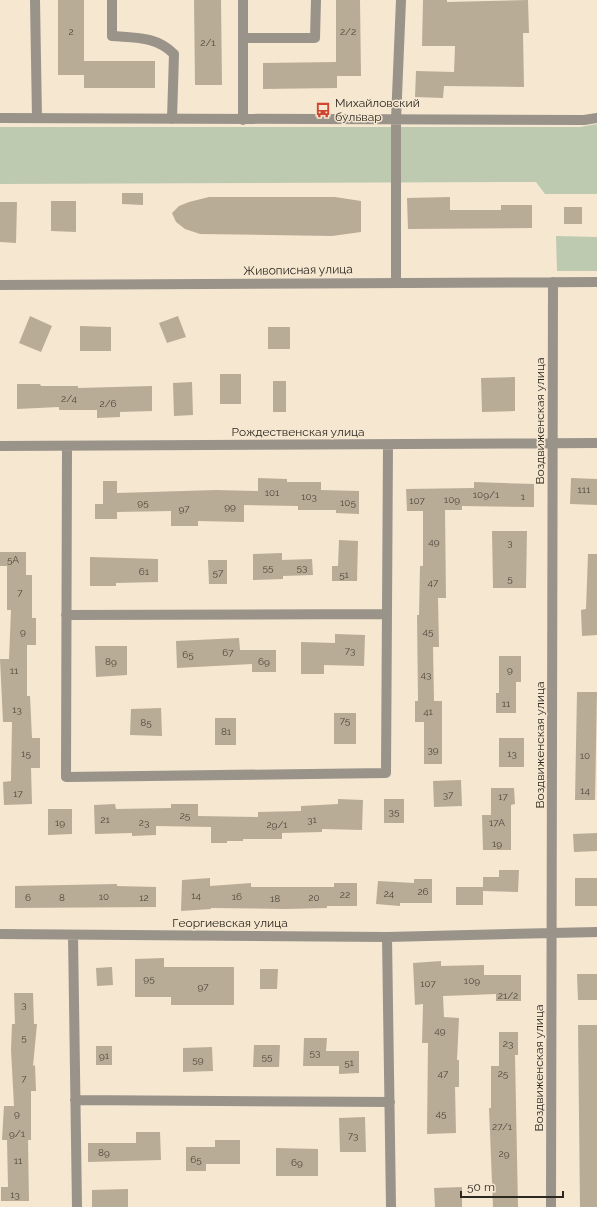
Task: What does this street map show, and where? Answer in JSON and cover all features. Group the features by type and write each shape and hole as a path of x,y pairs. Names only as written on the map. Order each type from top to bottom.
{"street":[{"path":"35,0 37,118"},
{"path":"112,0 112,36 145,38 164,44 174,54 172,119"},
{"path":"243,0 243,120"},
{"path":"243,38 315,38 316,0"},
{"path":"396,282 396,120 401,0"},
{"path":"0,118 243,120 584,120 597,118"},
{"name":"Воздвиженская улица","path":"551,1207 553,282"},
{"name":"Живописная улица","path":"0,285 597,282"},
{"name":"Рождественская улица","path":"0,446 597,443"},
{"path":"67,446 66,777 386,773 388,445"},
{"path":"66,615 387,614"},
{"name":"Георгиевская улица","path":"0,934 387,937 597,932"},
{"path":"73,935 77,1207"},
{"path":"387,937 391,1207"},
{"path":"75,1100 390,1102"}],"green space":[{"path":"597,124 597,194 545,194 536,182 0,184 0,127 580,127"},
{"path":"556,236 597,237 597,271 557,271"}],"building":[{"path":"58,0 84,0 84,61 155,61 155,88 84,88 84,75 58,75"},
{"path":"194,0 221,0 222,85 195,85"},
{"path":"336,0 360,0 361,76 337,76 337,88 263,89 263,63 336,62"},
{"path":"423,0 447,0 447,2 528,0 529,33 523,33 524,87 444,86 443,98 415,97 416,71 454,72 455,46 422,46"},
{"path":"122,193 143,193 143,205 122,204"},
{"path":"209,197 335,197 361,201 361,232 332,236 200,234 185,229 176,222 172,213 179,206"},
{"path":"450,197 450,210 501,210 501,205 532,205 532,228 408,229 407,198"},
{"path":"51,201 76,201 76,232 51,231"},
{"path":"0,202 17,202 16,243 0,242"},
{"path":"564,207 582,207 582,224 564,224"},
{"path":"30,316 52,326 41,352 19,343"},
{"path":"178,316 186,337 167,343 159,323"},
{"path":"80,326 111,327 111,351 80,351"},
{"path":"268,327 290,327 290,349 268,349"},
{"path":"220,374 241,374 241,404 220,404"},
{"path":"515,377 515,411 482,412 481,378"},
{"path":"273,381 286,381 286,412 273,412"},
{"path":"192,382 193,415 174,416 173,383"},
{"path":"17,384 40,384 41,386 78,386 78,388 152,386 152,411 120,412 120,417 97,418 97,410 59,410 59,407 17,409"},
{"path":"258,478 287,479 287,482 321,482 321,490 359,491 359,514 336,513 336,510 298,510 298,506 244,505 244,522 198,521 198,526 171,526 171,511 117,512 117,519 95,519 95,504 103,504 103,481 117,481 117,493 216,490 258,491"},
{"path":"571,478 597,479 597,505 570,504"},
{"path":"474,482 534,484 534,507 462,506 462,510 445,510 446,598 438,598 439,647 433,647 434,701 442,701 442,764 424,764 424,722 415,722 415,701 418,701 417,615 419,615 420,566 423,566 423,511 407,511 406,489 474,488"},
{"path":"492,531 527,531 526,588 493,588"},
{"path":"339,540 358,541 357,581 332,581 332,566 338,566"},
{"path":"0,552 26,552 26,575 32,575 32,618 36,618 36,645 27,645 27,696 30,696 32,738 40,738 40,768 31,768 32,804 4,805 3,782 11,781 12,722 3,722 0,659 9,659 11,610 7,610 7,566 0,566"},
{"path":"282,553 282,560 312,559 313,575 283,576 283,579 253,580 253,554"},
{"path":"588,554 597,554 597,635 582,636 581,610 586,609"},
{"path":"90,557 158,559 158,582 116,583 116,586 90,586"},
{"path":"208,560 227,560 227,584 209,584"},
{"path":"335,634 365,635 364,666 324,665 324,674 301,674 301,642 335,643"},
{"path":"239,638 240,650 276,650 276,672 252,672 252,664 177,668 176,641"},
{"path":"95,646 127,646 127,675 96,677"},
{"path":"499,656 521,656 521,682 516,682 516,713 496,713 496,693 499,693"},
{"path":"577,692 597,692 595,800 575,800"},
{"path":"161,708 162,736 130,735 131,709"},
{"path":"334,713 356,713 356,744 334,744"},
{"path":"215,718 236,718 236,745 215,745"},
{"path":"499,738 524,738 524,767 499,767"},
{"path":"461,780 462,806 434,807 433,781"},
{"path":"491,788 514,788 515,804 511,805 511,850 483,850 482,815 491,815"},
{"path":"338,799 363,800 362,830 322,829 322,832 282,833 282,839 243,839 243,841 227,841 227,843 211,843 211,827 156,826 156,835 132,836 132,833 95,834 94,805 115,804 116,809 171,808 171,804 198,804 198,816 258,817 258,812 301,811 301,806 338,804"},
{"path":"384,799 404,799 404,823 384,823"},
{"path":"48,809 72,809 72,834 48,835"},
{"path":"597,833 597,851 574,852 573,834"},
{"path":"499,870 519,870 518,892 483,891 483,877 499,877"},
{"path":"210,878 210,886 251,883 251,887 334,887 334,883 357,883 357,906 327,906 327,908 286,909 211,908 181,911 182,880"},
{"path":"575,878 597,878 597,906 575,906"},
{"path":"414,879 432,879 432,903 400,903 400,906 376,904 378,881 414,883"},
{"path":"117,884 117,886 156,887 156,907 15,908 15,886"},
{"path":"456,887 483,887 483,905 456,905"},
{"path":"164,958 164,967 234,967 234,1005 171,1005 171,997 135,997 135,959"},
{"path":"441,961 441,966 484,965 484,975 521,975 521,1001 496,1001 496,994 443,996 444,1017 459,1018 457,1060 459,1060 459,1087 455,1087 456,1133 427,1134 428,1043 422,1043 423,1004 415,1005 413,963"},
{"path":"112,967 113,985 97,986 96,968"},
{"path":"260,969 278,969 277,989 260,989"},
{"path":"577,974 597,974 597,1000 578,1000"},
{"path":"14,993 33,993 34,1024 37,1024 33,1066 35,1065 36,1091 31,1091 31,1140 28,1140 29,1201 1,1201 1,1187 8,1187 7,1140 2,1140 4,1106 14,1106 11,1050 12,1024 15,1024"},
{"path":"578,1025 597,1025 597,1207 580,1207"},
{"path":"499,1032 518,1032 518,1055 515,1055 518,1207 493,1207 489,1108 491,1108 491,1066 499,1066"},
{"path":"304,1038 327,1038 326,1051 359,1051 359,1073 339,1074 339,1066 303,1066"},
{"path":"254,1045 280,1045 279,1067 253,1067"},
{"path":"96,1046 112,1046 112,1065 96,1065"},
{"path":"212,1047 213,1071 183,1072 183,1048"},
{"path":"365,1117 366,1152 340,1152 339,1118"},
{"path":"136,1132 160,1132 161,1160 88,1162 88,1143 136,1143"},
{"path":"215,1140 240,1140 240,1164 206,1164 206,1171 186,1171 186,1147 215,1147"},
{"path":"276,1148 318,1149 318,1176 276,1176"},
{"path":"462,1187 462,1207 435,1207 434,1188"},
{"path":"128,1189 128,1207 92,1207 92,1190"}],"place":[{"name":"Михайловский бульвар","path":"323,110"}]}
